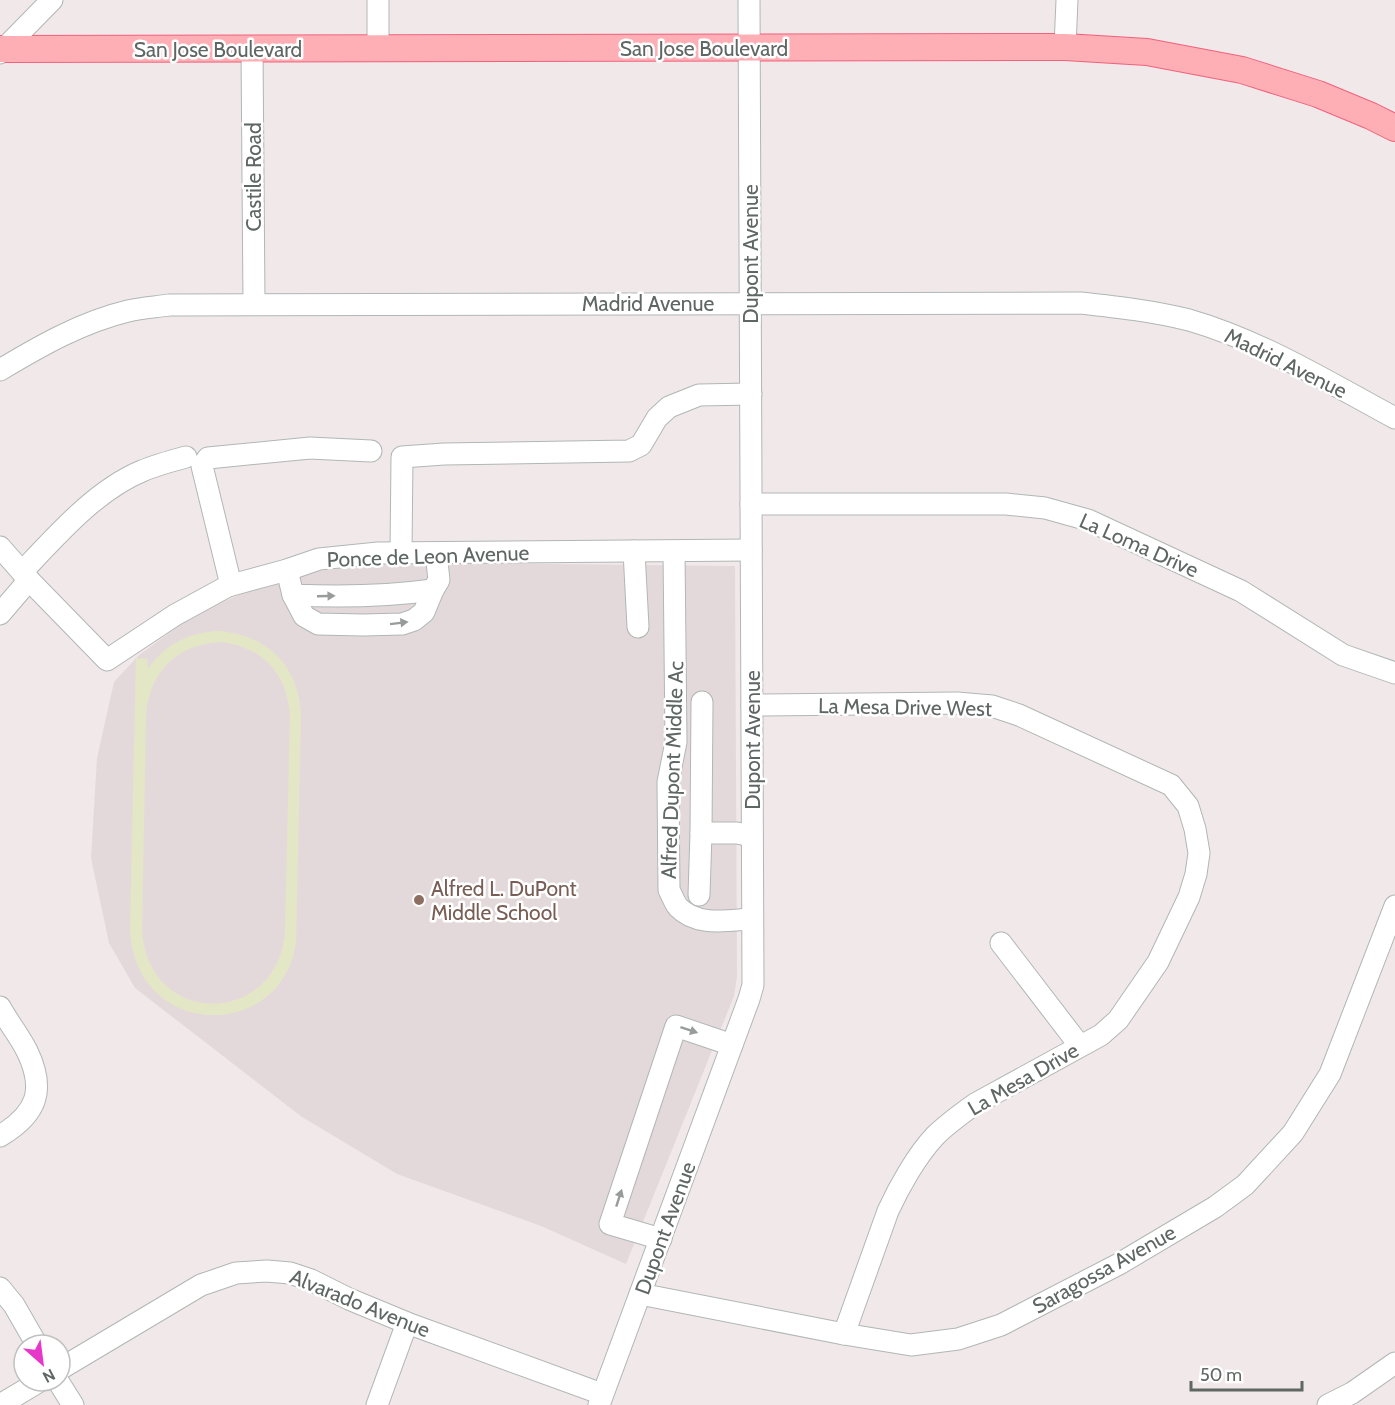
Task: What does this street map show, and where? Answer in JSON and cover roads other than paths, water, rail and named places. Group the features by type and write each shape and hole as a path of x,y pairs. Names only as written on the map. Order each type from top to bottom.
{"main road":[{"name":"San Jose Boulevard","path":"1,51 1065,47 1147,52 1242,70 1318,94 1395,128"}],"street":[{"path":"1,51 52,0"},
{"path":"378,0 378,49"},
{"name":"Dupont Avenue","path":"600,1400 753,985 749,0"},
{"path":"1065,47 1067,0"},
{"name":"Castile Road","path":"252,49 254,304"},
{"name":"Madrid Avenue","path":"0,370 43,345 88,324 128,311 170,305 1081,303 1131,308 1189,320 1232,335 1279,355 1395,417"},
{"path":"401,553 402,457 444,454 629,451 640,445 657,418 669,407 699,395 751,394"},
{"path":"231,585 202,466 208,458 310,448 371,451"},
{"path":"0,614 47,545 82,512 111,488 143,470 186,457"},
{"name":"La Loma Drive","path":"751,504 1006,504 1045,508 1089,520 1241,591 1344,655 1395,673"},
{"name":"Ponce de Leon Avenue","path":"0,547 107,660 175,615 231,585 319,559 378,553 751,550"},
{"path":"634,551 638,627"},
{"name":"Alfred Dupont Middle Ac","path":"674,552 676,742 668,782 669,890 677,906 690,916 706,921 752,919"},
{"path":"287,570 293,595 304,616 318,624 402,624 414,620 424,612 439,580 436,553"},
{"path":"293,595 413,593 433,590"},
{"path":"699,895 702,702"},
{"name":"La Mesa Drive West","path":"752,705 957,704 992,706 1019,715 1171,785 1188,806 1195,829"},
{"name":"La Mesa Drive","path":"844,1334 888,1211 896,1194 934,1137 958,1115 975,1104 1101,1035 1118,1020 1158,962 1189,897 1196,874 1198,853 1195,829"},
{"path":"700,833 737,833 752,836"},
{"name":"Saragossa Avenue","path":"640,1294 911,1345 958,1339 1001,1325 1119,1264 1215,1207 1245,1185 1293,1133 1330,1074 1395,906"},
{"path":"1001,943 1080,1046"},
{"path":"0,1007 27,1050 37,1077 36,1096 28,1114 12,1129 0,1136"},
{"path":"661,1239 610,1224 676,1026 732,1045"},
{"name":"Alvarado Avenue","path":"72,1362 201,1285 236,1273 267,1271 290,1273 311,1280 407,1323 600,1400"},
{"path":"0,1288 14,1305 30,1333"},
{"path":"377,1405 407,1323"},
{"path":"1328,1405 1395,1363"},
{"path":"0,1405 20,1393"}],"place":[{"name":"Alfred L. DuPont Middle School","path":"419,900"}]}
